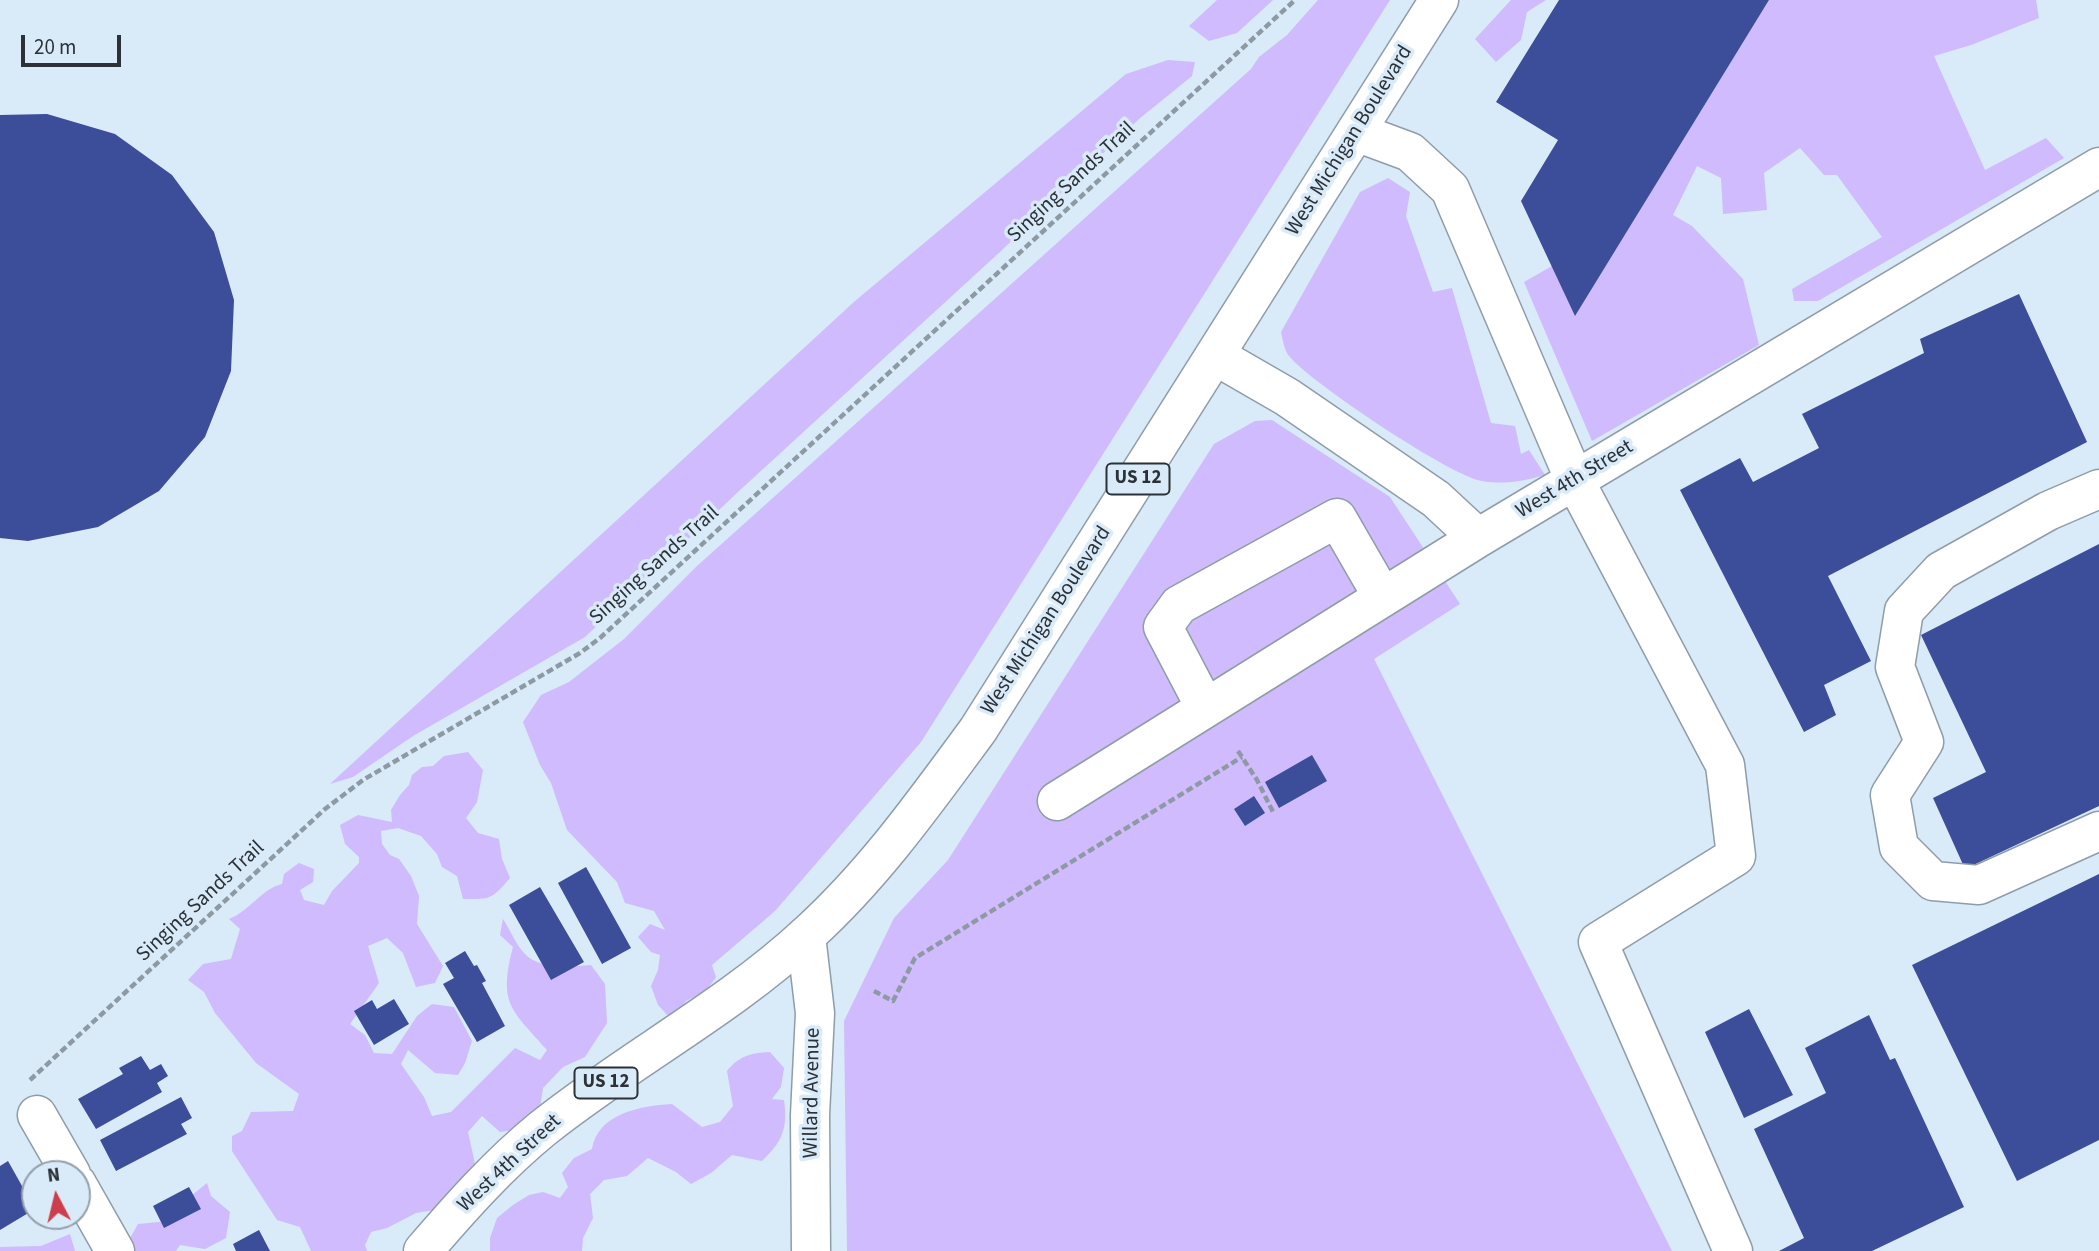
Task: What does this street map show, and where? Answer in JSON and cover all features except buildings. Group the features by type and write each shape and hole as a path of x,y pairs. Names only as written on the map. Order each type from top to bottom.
{"main road":[{"name":"West Michigan Boulevard","path":"806,936 859,884 978,730 1439,0"},
{"path":"1356,132 1410,152 1450,189 1576,481 1725,765 1736,856 1598,942 1733,1251"},
{"name":"West 4th Street","path":"1057,801 1392,590 2099,167"},
{"path":"1216,356 1287,397 1436,499 1478,538"},
{"path":"2099,489 2048,511 1941,571 1904,611 1895,667 1924,742 1890,795 1899,847 1933,881 1979,885 2099,831"},
{"path":"1205,708 1163,627 1179,605 1337,518 1392,590"},
{"name":"West 4th Street","path":"423,1251 473,1193 541,1130 718,1006 806,936"},
{"name":"Willard Avenue","path":"806,936 815,1013 810,1115 811,1251"},
{"path":"32,1099 64,1160"},
{"path":"91,1209 115,1251"}],"path":[{"name":"Singing Sands Trail","path":"32,1099 325,809 363,780 580,653 600,638 1295,0"},
{"path":"874,991 893,1001 915,958 1240,754 1274,814"}],"shaded area":[{"path":"1217,0 1273,0 1237,33 1209,41 1189,26"},
{"path":"1318,0 1390,0 921,742 775,911 712,965 716,977 706,991 686,1001 674,1022 658,1005 651,986 658,970 660,955 651,952 638,937 650,924 665,930 654,911 625,903 617,882 567,830 551,783 540,765 523,722 541,695 569,682 624,639 697,566 1251,69 1259,57 1287,35"},
{"path":"1511,0 1546,0 1527,12 1521,40 1496,62 1475,39"},
{"path":"1769,0 2036,0 2039,18 1971,45 1934,56 1985,170 2046,138 2064,158 1818,301 1794,301 1792,289 1882,237 1837,175 1824,175 1800,148 1764,173 1767,210 1723,214 1721,178 1697,166 1673,215 1692,226 1743,279 1759,345 1592,441 1524,282 1552,266 1575,315"},
{"path":"1168,60 1195,62 1192,76 1139,119 1001,251 739,491 585,637 413,736 353,777 330,784 855,301 1126,74"},
{"path":"1388,178 1410,192 1406,216 1433,292 1452,288 1491,423 1515,426 1521,454 1529,450 1545,475 1498,483 1466,476 1382,427 1324,386 1286,352 1281,332 1360,192"},
{"path":"1272,420 1390,497 1460,604 1374,659 1672,1251 847,1251 844,1021 894,918 948,860 1214,444 1255,421"},
{"path":"468,752 483,770 477,802 466,818 478,833 499,839 502,859 510,878 490,897 463,899 457,876 442,867 437,854 421,836 398,828 381,831 382,844 390,855 399,859 411,876 419,896 417,924 443,966 435,983 416,987 403,953 387,938 368,946 379,983 350,1024 365,1035 374,1053 392,1054 417,1016 432,1004 454,1007 472,1041 458,1075 435,1073 408,1050 401,1064 424,1097 432,1116 451,1112 515,1048 540,1060 547,1050 516,1014 508,994 507,981 513,947 500,935 503,919 518,945 530,958 547,965 591,965 605,984 607,1023 585,1057 563,1067 543,1088 539,1114 521,1129 500,1132 482,1116 468,1132 477,1173 446,1208 416,1213 387,1228 371,1232 365,1245 367,1251 311,1251 300,1227 277,1220 232,1151 232,1136 242,1131 251,1112 293,1111 299,1094 256,1063 215,1013 204,992 188,980 203,964 231,959 240,929 229,919 268,890 282,884 284,874 299,863 314,869 313,882 300,890 304,900 324,905 332,891 359,863 359,857 345,844 340,825 358,815 392,822 391,810 409,785 412,775 422,767 433,766 444,756"},
{"path":"770,1052 784,1068 781,1087 772,1099 784,1100 785,1119 779,1141 762,1161 732,1155 711,1173 691,1184 676,1172 648,1158 627,1176 604,1180 590,1194 593,1218 583,1238 582,1251 490,1251 490,1238 497,1218 529,1195 543,1192 560,1198 568,1187 562,1173 574,1158 592,1149 596,1137 612,1119 647,1107 672,1104 702,1127 720,1122 733,1106 727,1071 746,1056"},
{"path":"207,1183 211,1196 230,1212 226,1238 205,1249 180,1245 176,1251 124,1249 138,1224 169,1221 170,1213"},
{"path":"70,1234 75,1251 0,1251 0,1247 41,1246"}]}
